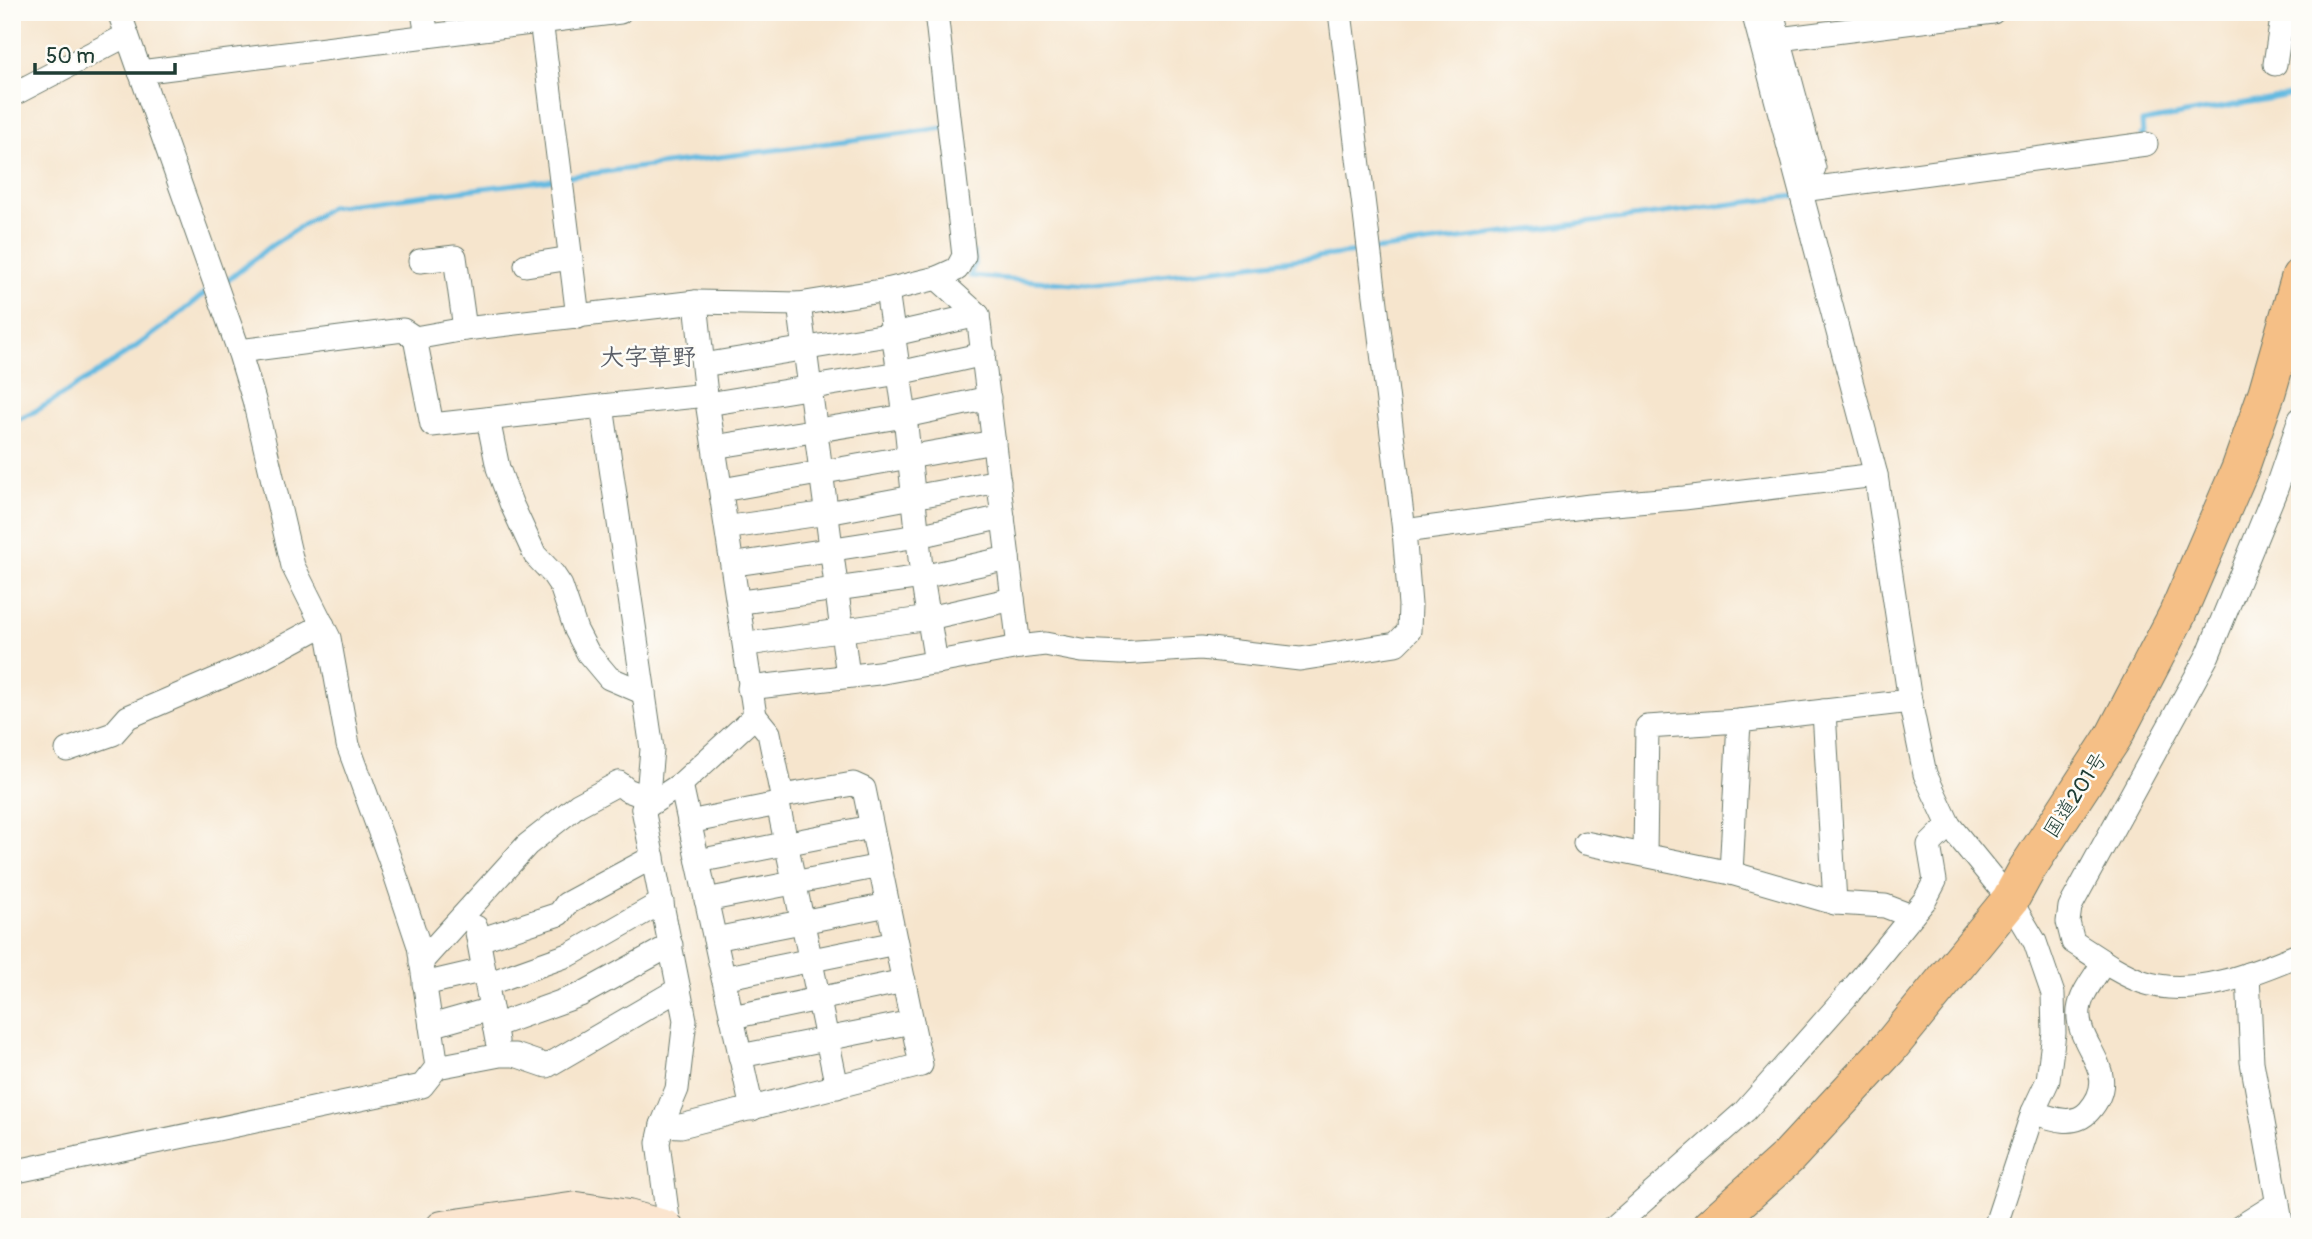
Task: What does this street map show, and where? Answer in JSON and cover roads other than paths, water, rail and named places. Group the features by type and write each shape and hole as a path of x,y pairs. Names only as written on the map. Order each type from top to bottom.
{"highway":[{"name":"国道201号","path":"1710,1227 1788,1157 1889,1048 2010,900 2027,869 2114,736 2177,615 2240,469 2267,392 2300,277"}],"main road":[{"path":"442,1227 498,1223 577,1209 628,1216 668,1227"}],"street":[{"path":"119,12 239,351 254,400 293,566 329,638 348,746 419,946 437,1068"},
{"path":"423,12 427,36"},
{"path":"140,72 427,36 541,17 620,12"},
{"path":"239,351 403,330 415,338 465,329 696,302 799,304 887,290 937,278 957,269 964,256 936,12"},
{"path":"754,682 848,676 1045,644 1082,651 1121,653 1201,648 1300,659 1396,644 1409,631 1410,605 1404,531 1340,12"},
{"path":"1753,12 1876,475 1910,701 1925,774 1949,825 2010,900 2035,942 2053,995 2054,1034 2048,1080 2033,1112 1995,1227"},
{"path":"1772,12 1814,168 1799,181"},
{"path":"1779,39 1849,21 1993,12"},
{"path":"2275,64 2283,12"},
{"path":"541,17 578,317"},
{"path":"12,95 127,35"},
{"path":"1799,181 2146,144"},
{"path":"420,261 455,257 465,329"},
{"path":"526,265 571,258"},
{"path":"937,278 978,315 1019,647"},
{"path":"887,290 905,416 922,577 936,663"},
{"path":"696,302 713,398 754,682"},
{"path":"799,304 848,676"},
{"path":"715,363 894,334 978,315"},
{"path":"710,331 715,363 713,398 726,444 754,643 755,716 769,733 786,844 837,1087"},
{"path":"415,338 432,425 602,406 810,388 899,373 984,354"},
{"path":"726,444 905,416 989,398"},
{"path":"602,406 652,749 645,803 685,1020 677,1089 662,1125 658,1143 668,1227"},
{"path":"488,419 498,468 515,513 535,555 561,586 576,630 588,653 609,678 643,693"},
{"path":"2300,419 2276,489 2208,655 2070,907 2068,922 2073,942 2104,962 2144,982 2167,986 2192,987 2248,975 2300,954"},
{"path":"733,488 994,442"},
{"path":"1404,531 1590,506 1684,498 1876,475"},
{"path":"738,526 827,513 999,481"},
{"path":"743,563 918,536 1003,517"},
{"path":"749,601 922,577 1008,558"},
{"path":"754,643 929,618 1013,599"},
{"path":"67,750 113,734 128,717 249,665 323,625"},
{"path":"1645,853 1647,727 1739,721 1910,701"},
{"path":"1824,711 1835,903"},
{"path":"645,803 681,784 755,716"},
{"path":"1731,873 1739,721"},
{"path":"423,973 472,906 527,845 578,805 619,783 645,803"},
{"path":"681,784 752,1109"},
{"path":"662,1125 681,1126 921,1065 864,789 853,784 689,822"},
{"path":"1614,1227 1745,1111 1846,997 1925,900 1935,881 1929,845 1949,825"},
{"path":"698,861 872,827"},
{"path":"1585,843 1645,853 1731,873 1835,903 1885,906 1911,916"},
{"path":"478,940 559,914 566,904 653,857"},
{"path":"706,901 880,866"},
{"path":"423,973 485,977 571,954 662,902"},
{"path":"715,939 888,905"},
{"path":"472,906 500,1055"},
{"path":"723,978 896,943"},
{"path":"430,1026 493,1017 580,995 671,945"},
{"path":"2033,1112 2059,1121 2071,1119 2086,1114 2099,1098 2102,1078 2095,1056 2081,1031 2078,1013 2082,998 2104,962"},
{"path":"2248,975 2252,1062 2282,1227"},
{"path":"732,1017 904,981"},
{"path":"12,1172 422,1086 437,1068 500,1055 514,1055 547,1066 679,989"},
{"path":"740,1056 912,1022"},
{"path":"2240,1227 2278,1203"}],"waterway":[{"path":"2141,135 2142,122 2300,93"},
{"path":"565,177 944,128"},
{"path":"222,285 271,246 330,207 556,179"},
{"path":"1374,250 1795,196"},
{"path":"974,253 975,262 970,276 1087,285 1365,251"},
{"path":"12,422 42,408 107,367 211,288"}],"district":[{"name":"大字草野","path":"648,357"}]}
